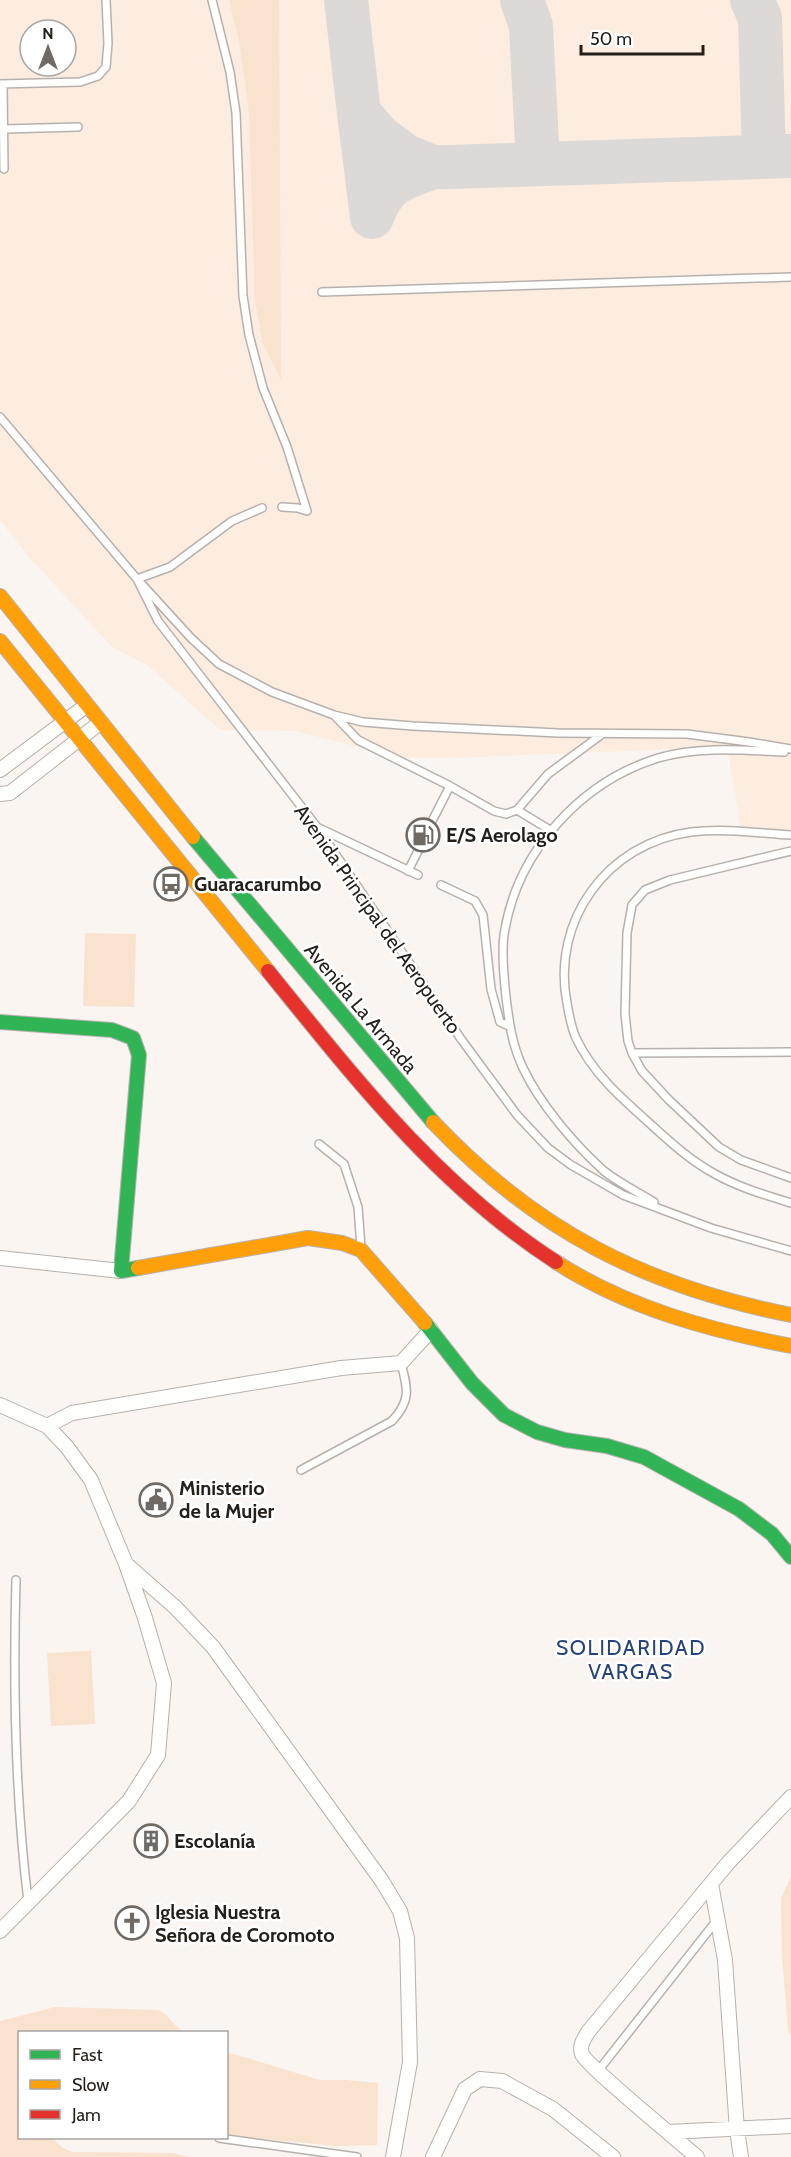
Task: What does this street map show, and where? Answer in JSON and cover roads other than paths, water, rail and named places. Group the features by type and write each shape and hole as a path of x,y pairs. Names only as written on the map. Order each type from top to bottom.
{"main road":[{"name":"Avenida La Armada","path":"0,596 256,914 429,1116 493,1179 600,1253 645,1275 732,1303 791,1315"},
{"path":"0,641 367,1093 407,1137 496,1219 538,1251 579,1276 620,1295 707,1327 791,1346"},
{"path":"0,1022 112,1030 133,1038 139,1054 121,1271 308,1238 342,1243 361,1250 431,1330 472,1383 504,1415 537,1432 565,1440 607,1446 644,1457 739,1509 772,1534 791,1557"}],"street":[{"path":"0,770 87,705"},
{"path":"0,794 10,793 101,722"},
{"path":"0,1258 121,1271"},
{"path":"47,1426 72,1413 341,1368 401,1364 431,1330"},
{"path":"0,1406 47,1426 67,1447 91,1480 126,1564 164,1683 158,1755 129,1801 0,1931"},
{"path":"126,1564 176,1608 213,1647 382,1881 400,1911 407,1938 411,2062 393,2157"},
{"path":"697,2157 598,2071 582,2055 581,2044 588,2032 728,1863 791,1797"},
{"path":"711,1884 725,1960 737,2130 741,2157"},
{"path":"433,2157 465,2089 480,2079 502,2081 553,2109 613,2157"},
{"path":"668,2132 791,2126"}],"lane":[{"path":"4,169 1,84 80,82 98,76 106,67 108,43 106,0"},
{"path":"212,0 230,72 236,113 243,296 249,335 263,388 287,447 307,511 282,507"},
{"path":"4,129 78,127"},
{"path":"322,292 791,277"},
{"name":"Avenida Principal del Aeropuerto","path":"0,417 190,638 219,664 272,692 334,715 363,722 601,735 687,734 791,751"},
{"path":"137,579 170,567 232,521 262,508"},
{"name":"Avenida Principal del Aeropuerto","path":"137,579 158,621 316,827 461,1039 517,1115 549,1148 571,1165 624,1195 711,1228 791,1251"},
{"path":"334,715 358,740 494,811 506,814 517,810 549,774 601,735"},
{"name":"Avenida Principal del Aeropuerto","path":"664,1209 605,1171 564,1130 523,1069 509,1026 504,980 504,932 516,888 550,830 580,801 629,770 658,758 713,748 791,751"},
{"path":"430,825 450,786"},
{"path":"517,810 550,830"},
{"path":"316,827 418,875"},
{"path":"791,835 725,830 690,832 642,847 609,872 582,904 568,936 564,972 564,989 576,1038 595,1069 612,1089 680,1150 712,1173 791,1203"},
{"path":"408,871 418,851"},
{"path":"791,852 670,880 645,890 632,905 627,933 625,1014 627,1041 642,1071 719,1147 741,1160 791,1178"},
{"path":"441,885 475,901 483,915 491,990 500,1022 509,1026"},
{"path":"632,1053 791,1052"},
{"path":"320,1144 344,1164 358,1207 361,1250"},
{"path":"301,1470 392,1421 402,1409 406,1396 406,1384 401,1364"},
{"path":"16,1580 17,1762 21,1840 28,1902"},
{"path":"598,2071 717,1920"},
{"path":"226,2139 357,2157"}],"place":[{"name":"E/S Aerolago","path":"423,835"},
{"name":"Guaracarumbo","path":"171,884"},
{"name":"Ministerio de la Mujer","path":"156,1500"},
{"name":"Escolanía","path":"151,1841"},
{"name":"Iglesia Nuestra Señora de Coromoto","path":"132,1923"}],"district":[{"name":"SOLIDARIDAD VARGAS","path":"631,1659"}]}
